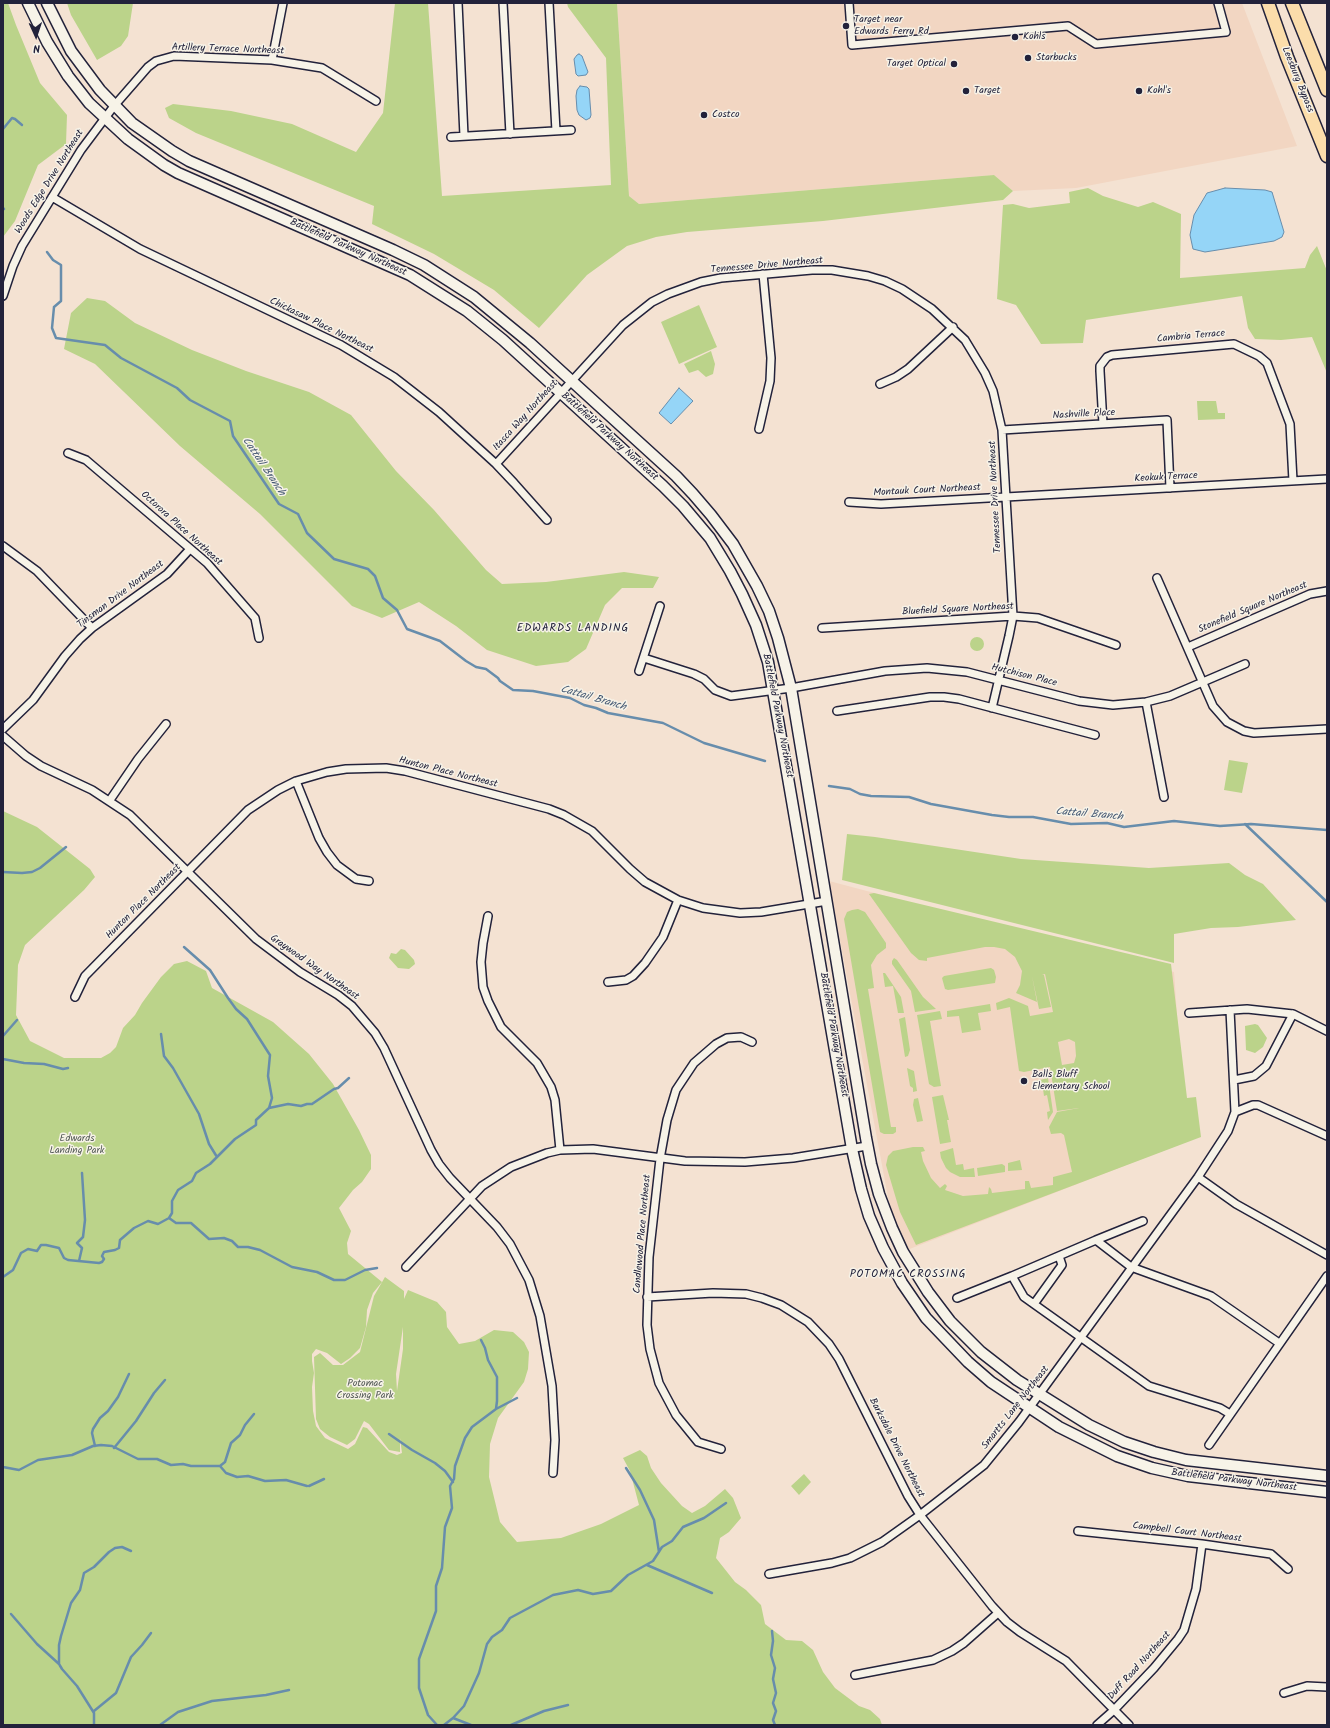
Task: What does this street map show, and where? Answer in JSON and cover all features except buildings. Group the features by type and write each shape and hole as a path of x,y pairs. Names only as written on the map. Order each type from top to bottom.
{"highway":[{"name":"Leesburg Bypass","path":"1268,3 1287,57 1327,156"},
{"path":"1292,3 1327,90"}],"main road":[{"name":"Battlefield Parkway Northeast","path":"28,3 47,42 68,76 89,103 104,118 145,152 178,173 381,262 428,286 467,311 486,325 664,486 710,538 730,571 756,625 768,662 852,1149 861,1189 876,1234 890,1263 914,1301 930,1322 968,1362 991,1382 1030,1408 1087,1442 1117,1456 1152,1468 1188,1476 1327,1492"},
{"name":"Battlefield Parkway Northeast","path":"47,3 58,28 71,51 100,90 114,106 150,137 189,161 393,250 451,281 498,315 571,381 689,489 720,526 747,568 769,612 780,644 791,688 867,1146 879,1194 903,1252 940,1309 971,1343 1017,1380 1089,1425 1141,1448 1186,1460 1327,1476"}],"street":[{"path":"272,60 283,3"},
{"path":"458,3 464,136"},
{"path":"503,3 510,134"},
{"path":"549,3 556,131"},
{"path":"849,3 852,45 1068,26 1096,44 1226,32 1218,3"},
{"name":"Artillery Terrace Northeast","path":"114,106 148,67 164,58 174,56 272,60 322,68 376,101"},
{"name":"Woods Edge Drive Northeast","path":"3,296 13,266 22,246 81,150 114,106"},
{"path":"451,137 571,130"},
{"name":"Chickasaw Place Northeast","path":"52,198 168,264 341,345 369,360 417,394 496,464 546,520"},
{"name":"Tennessee Drive Northeast","path":"571,381 623,325 652,302 678,289 701,282 763,274 832,270 868,276 885,281 918,299 953,327 965,340 985,373 992,391 1002,430 1013,616 1010,636 992,708"},
{"path":"759,429 770,382 772,358 763,274"},
{"path":"880,384 896,377 908,369 953,327"},
{"name":"Cambria Terrace","path":"1103,424 1100,366 1107,357 1112,355 1234,344 1259,356 1267,363 1290,424 1293,480"},
{"name":"Itasca Way Northeast","path":"496,464 571,381"},
{"name":"Nashville Place","path":"1002,430 1167,420 1170,488"},
{"name":"Octorora Place Northeast","path":"68,453 86,460 207,564 255,618 259,638"},
{"name":"Keokuk Terrace","path":"1006,497 1327,479"},
{"name":"Montauk Court Northeast","path":"850,502 881,504 1006,497"},
{"path":"3,546 37,571 92,628"},
{"name":"Tinsman Drive Northeast","path":"3,729 33,700 65,656 92,628 167,574 190,549"},
{"path":"1157,578 1202,682 1213,706 1219,715 1227,722 1244,731 1261,733 1327,729"},
{"name":"Stonefield Square Northeast","path":"1188,647 1310,594 1327,591"},
{"path":"639,671 660,606"},
{"name":"Bluefield Square Northeast","path":"822,628 1013,616 1038,618 1116,645"},
{"name":"Hutchison Place","path":"644,658 704,678 715,690 731,696 774,691 906,668 946,669 1096,704 1113,705 1146,702 1170,696 1246,664"},
{"path":"837,711 930,697 959,699 1095,735"},
{"path":"1146,702 1164,797"},
{"path":"110,800 138,758 166,724"},
{"path":"3,736 26,756 41,766 110,800 130,815 188,871"},
{"name":"Hunton Place Northeast","path":"76,997 85,976 233,823 248,810 278,790 296,781 327,772 346,769 386,768 549,809 569,817 592,831 630,870 645,882 678,900 703,908 740,913 761,912 827,901"},
{"path":"296,781 319,838 328,852 337,864 356,880 369,881"},
{"name":"Graywood Way Northeast","path":"188,871 256,939 300,972 338,994 364,1018 384,1048 431,1150 450,1178 497,1227 510,1244 524,1268 536,1298 552,1386 555,1440 553,1473"},
{"path":"608,982 626,980 633,976 645,963 663,937 678,900"},
{"path":"488,916 482,943 481,962 484,987 488,1001 501,1027 537,1064 547,1080 555,1100 560,1150"},
{"path":"1189,1013 1247,1009 1293,1014 1327,1031"},
{"name":"Smartts Lane Northeast","path":"769,1574 819,1566 850,1558 882,1542 920,1515 984,1465 1040,1395 1131,1267 1198,1177 1228,1131 1235,1112 1230,1010"},
{"path":"1234,1080 1254,1076 1266,1066 1293,1014"},
{"name":"Candlewood Place Northeast","path":"721,1449 698,1442 666,1400 657,1378 650,1349 647,1297 649,1257 660,1159 670,1105 680,1083 694,1063 705,1052 726,1038 741,1037 752,1042"},
{"path":"1235,1112 1253,1105 1258,1105 1327,1136"},
{"path":"406,1267 470,1198 491,1180 511,1167 531,1158 560,1150 593,1150 685,1162 745,1162 799,1157 867,1146"},
{"path":"1198,1177 1236,1204 1327,1255"},
{"path":"957,1298 1144,1221"},
{"path":"1096,1240 1131,1267 1211,1296 1280,1343"},
{"path":"1034,1304 1062,1265 1059,1256"},
{"path":"1012,1276 1024,1297 1149,1386 1220,1408 1230,1414"},
{"path":"1209,1445 1327,1276"},
{"name":"Barksdale Drive Northeast","path":"647,1297 713,1293 746,1294 781,1305 808,1322 826,1340 839,1359 897,1476 920,1515 998,1613 1020,1632 1066,1661 1129,1725"},
{"name":"Campbell Court Northeast","path":"1078,1531 1202,1544 1271,1554 1288,1569"},
{"name":"Duff Road Northeast","path":"1097,1725 1114,1710 1163,1658 1184,1630 1196,1589 1202,1544"},
{"path":"855,1676 933,1660 952,1651 964,1643 998,1613"},
{"path":"1284,1693 1307,1686 1327,1687"}],"shaded area":[{"path":"617,3 1242,3 1297,146 1076,188 1013,191 994,175 639,204 629,196"},
{"name":"Balls Bluff Elementary School","path":"829,881 1174,972 1186,1142 907,1250 890,1208"}],"green space":[{"path":"3,3 8,3 40,83 67,115 66,144 38,165 15,221 3,237"},
{"path":"67,3 133,3 128,36 121,46 97,60 71,15"},
{"path":"395,3 428,3 442,196 611,185 606,58 568,7 567,3 617,3 629,196 639,204 994,175 1013,191 1003,200 823,221 687,232 656,237 627,246 587,275 539,328 494,290 434,254 372,224 374,206 196,133 169,118 165,108 173,104 231,111 292,124 356,152 383,113"},
{"path":"1088,188 1103,196 1138,207 1153,202 1181,214 1180,278 1305,268 1310,255 1317,246 1327,271 1327,373 1312,337 1281,340 1255,339 1248,328 1242,296 1086,320 1083,343 1041,344 1016,305 997,299 1003,205 1013,204 1029,208 1070,203 1069,192"},
{"path":"87,298 105,301 135,323 192,350 246,371 309,392 351,415 396,471 434,510 486,570 502,584 546,582 624,572 659,577 653,588 622,588 605,605 586,649 568,662 536,666 487,650 456,626 419,602 382,618 352,606 260,514 180,446 95,364 64,349 71,313"},
{"path":"699,305 717,347 679,364 661,322"},
{"path":"711,351 715,364 713,374 706,377 698,370 689,373 684,364"},
{"path":"1197,401 1216,401 1218,413 1225,413 1225,419 1198,420"},
{"path":"977,637 982,639 984,644 982,649 977,651 972,649 970,644 972,639"},
{"path":"1229,760 1248,763 1242,793 1224,790"},
{"path":"3,811 37,827 90,869 95,877 84,890 25,945 18,965 16,1015 30,1041 64,1058 101,1058 110,1053 116,1047 123,1028 135,1015 161,977 174,964 187,961 206,971 212,988 273,1022 309,1054 333,1084 359,1130 371,1155 371,1169 362,1182 353,1190 339,1208 351,1231 347,1243 348,1254 382,1282 373,1293 367,1310 366,1327 360,1348 350,1358 341,1364 327,1353 316,1349 312,1354 314,1373 312,1387 313,1411 316,1426 325,1438 348,1449 355,1444 363,1427 367,1428 389,1452 397,1455 402,1453 400,1438 400,1452 389,1450 369,1424 364,1421 355,1439 347,1445 330,1437 320,1429 316,1419 314,1357 320,1353 333,1365 343,1365 360,1352 374,1296 385,1277 404,1291 404,1299 408,1290 437,1302 446,1312 447,1327 459,1344 475,1341 494,1330 513,1332 524,1342 529,1352 528,1369 524,1382 498,1418 490,1444 489,1477 500,1522 517,1542 561,1538 601,1524 639,1505 630,1471 623,1458 640,1450 647,1456 651,1468 661,1483 682,1506 692,1513 705,1506 725,1489 733,1498 741,1518 729,1532 720,1538 716,1558 735,1582 746,1590 761,1605 765,1624 786,1640 802,1641 813,1650 823,1672 835,1688 859,1706 870,1710 880,1719 882,1725 3,1725","holes":["403,1327 403,1349 397,1391 396,1374"]},
{"path":"847,834 1021,859 1149,868 1229,863 1245,875 1263,884 1296,920 1238,927 1211,928 1174,934 1174,963 842,880"},
{"path":"874,893 1171,964 1187,1098 1196,1097 1201,1137 916,1245 900,1212 886,1165 888,1156 893,1151 913,1147 923,1147 925,1151 921,1152 923,1161 931,1178 940,1188 945,1184 947,1186 945,1190 963,1196 988,1194 989,1187 992,1193 1025,1189 1025,1181 1029,1181 1031,1188 1053,1185 1053,1177 1072,1172 1064,1135 1061,1133 1051,1134 1049,1127 1057,1112 1079,1108 1057,1111 1050,1067 1024,1072 1019,1071 1010,1007 997,1010 996,1003 1009,998 1028,1006 1030,1016 1053,1012 1045,974 1042,975 1044,975 1051,1007 1039,1009 1032,976 1037,1002 1016,993 1020,985 1022,971 1015,957 1005,949 985,947 927,958 927,961 919,960 911,953 869,894","holes":["1069,1039 1075,1042 1076,1056 1074,1063 1062,1065 1058,1042"]},
{"path":"858,909 865,912 886,943 886,948 877,955 871,965 874,988 868,989 891,1127 896,1127 896,1132 893,1134 884,1134 880,1132 844,919 847,912"},
{"path":"401,949 405,950 414,960 415,964 409,969 398,968 389,958 391,953 396,954"},
{"path":"894,958 897,960 923,997 936,1009 915,1012 911,991 892,964"},
{"path":"991,968 994,970 996,977 995,983 948,990 945,989 942,978 944,976"},
{"path":"883,973 885,973 901,997 904,1013 898,1013 893,986 885,987"},
{"path":"990,1004 991,1011 978,1013 981,1030 962,1033 959,1016 947,1017 947,1011"},
{"path":"940,1011 942,1019 930,1021 941,1086 934,1087 929,1084 917,1015"},
{"path":"905,1017 910,1050 908,1056 905,1057 899,1019"},
{"path":"1255,1024 1258,1025 1267,1038 1263,1047 1255,1053 1246,1050 1245,1026"},
{"path":"907,1068 914,1071 917,1091 913,1092 913,1088 910,1086"},
{"path":"1048,1078 1053,1112 1048,1120 1047,1112 1050,1111 1047,1095 1044,1096 1043,1089 1038,1090 1036,1081"},
{"path":"943,1095 949,1120 947,1120 951,1142 940,1144 932,1097"},
{"path":"918,1098 923,1121 917,1122 913,1105 914,1099"},
{"path":"953,1148 956,1165 963,1164 964,1170 974,1168 975,1177 960,1177 950,1172 946,1168 940,1152"},
{"path":"1020,1160 1022,1170 1008,1171 1008,1163"},
{"path":"1002,1164 1005,1166 1005,1172 978,1176 977,1168"},
{"path":"804,1474 811,1482 799,1495 791,1486"}],"water":[{"path":"579,54 582,56 588,72 586,75 578,76 576,74 574,59"},
{"path":"580,86 587,87 589,89 591,115 590,118 586,120 579,115 577,110 576,96 577,90"},
{"path":"1225,188 1265,190 1272,192 1284,232 1282,237 1274,241 1205,252 1193,249 1190,235 1194,215 1207,193"},
{"path":"679,388 693,401 671,424 659,413"}],"waterway":[{"path":"3,129 12,118 22,125"},
{"name":"Cattail Branch","path":"47,252 53,260 61,265 61,301 54,307 52,328 56,338 105,345 121,358 177,388 190,400 230,421 233,436 279,504 298,514 307,533 334,559 368,569 375,576 383,598 397,610 407,629 440,641 466,661 476,667 486,669 513,690 533,691 570,698 584,705 608,713 663,723 704,743 765,761"},
{"name":"Cattail Branch","path":"829,786 850,789 860,794 871,796 909,797 931,804 992,815 1033,817 1071,824 1107,823 1124,827 1174,821 1220,826 1251,824 1327,830"},
{"path":"1245,824 1327,902"},
{"path":"3,872 32,872 40,868 66,847"},
{"path":"184,947 210,970 236,1009 247,1019 270,1055 268,1076 272,1098 269,1108"},
{"path":"3,1036 17,1020"},
{"path":"161,1034 164,1056 173,1068 199,1114 209,1144 217,1157"},
{"path":"3,1059 24,1063 44,1064 63,1069 68,1068"},
{"path":"3,1277 13,1270 21,1253 28,1249 37,1251 41,1245 59,1248 64,1258 68,1260 102,1262 104,1259 102,1256 104,1252 119,1248 120,1240 134,1228 148,1221 158,1224 169,1218 172,1213 172,1201 178,1190 192,1181 196,1173 210,1164 235,1139 256,1125 256,1120 269,1108 288,1104 301,1106 312,1104 334,1089 338,1088 349,1078"},
{"path":"79,1261 82,1248 77,1243 83,1237 85,1220 82,1173"},
{"path":"169,1218 176,1223 191,1223 209,1239 224,1238 232,1241 238,1247 248,1247 260,1250 292,1267 317,1272 334,1280 345,1280 365,1270 377,1268"},
{"path":"481,1340 488,1360 497,1377 496,1409"},
{"path":"95,1446 92,1433 93,1429 100,1418 108,1411 118,1397 129,1374"},
{"path":"114,1448 136,1421 154,1393 165,1380"},
{"path":"437,1725 428,1715 419,1688 419,1659 436,1611 436,1586 442,1568 445,1527 452,1508 450,1486 454,1479 455,1466 465,1438 472,1427 496,1409 517,1398"},
{"path":"220,1466 225,1462 231,1443 240,1435 245,1425 254,1414"},
{"path":"389,1434 412,1450 435,1463 445,1471 453,1482"},
{"path":"3,1467 19,1470 38,1460 72,1455 93,1446 101,1445 112,1446 138,1459 157,1459 171,1465 183,1464 191,1466 220,1466 226,1473 237,1477 248,1476 265,1481 286,1480 307,1486"},
{"path":"626,1468 640,1490 654,1520 659,1552"},
{"path":"309,1486 324,1479"},
{"path":"444,1725 464,1706 479,1673 487,1644 492,1637 502,1630 510,1618 553,1595 578,1590 593,1594 611,1591 628,1575 653,1561 662,1547 672,1541 683,1527 704,1518 726,1503"},
{"path":"59,1664 59,1645 61,1636 71,1603 80,1590 84,1573 94,1567 115,1548 122,1547 131,1551"},
{"path":"647,1565 712,1593"},
{"path":"11,1614 37,1644 59,1664 77,1686 94,1713 94,1725"},
{"path":"772,1631 773,1641 771,1655 775,1668 773,1679 776,1693 773,1703 776,1711 773,1720 775,1725"},
{"path":"94,1711 116,1693 131,1657 151,1633"},
{"path":"160,1725 178,1712 212,1701 266,1695 289,1690"},
{"path":"511,1725 544,1711 568,1705"},
{"path":"453,1718 471,1725"}],"place":[{"name":"Target near Edwards Ferry Rd","path":"846,26"},
{"name":"Kohls","path":"1015,37"},
{"name":"Starbucks","path":"1028,58"},
{"name":"Target Optical","path":"954,64"},
{"name":"Target","path":"966,91"},
{"name":"Kohl's","path":"1139,91"},
{"name":"Costco","path":"704,115"},
{"name":"Balls Bluff Elementary School","path":"1024,1081"}],"district":[{"name":"EDWARDS LANDING","path":"573,629"},
{"name":"POTOMAC CROSSING","path":"908,1275"}],"park label":[{"name":"Edwards Landing Park","path":"77,1144"},
{"name":"Potomac Crossing Park","path":"365,1390"}]}
